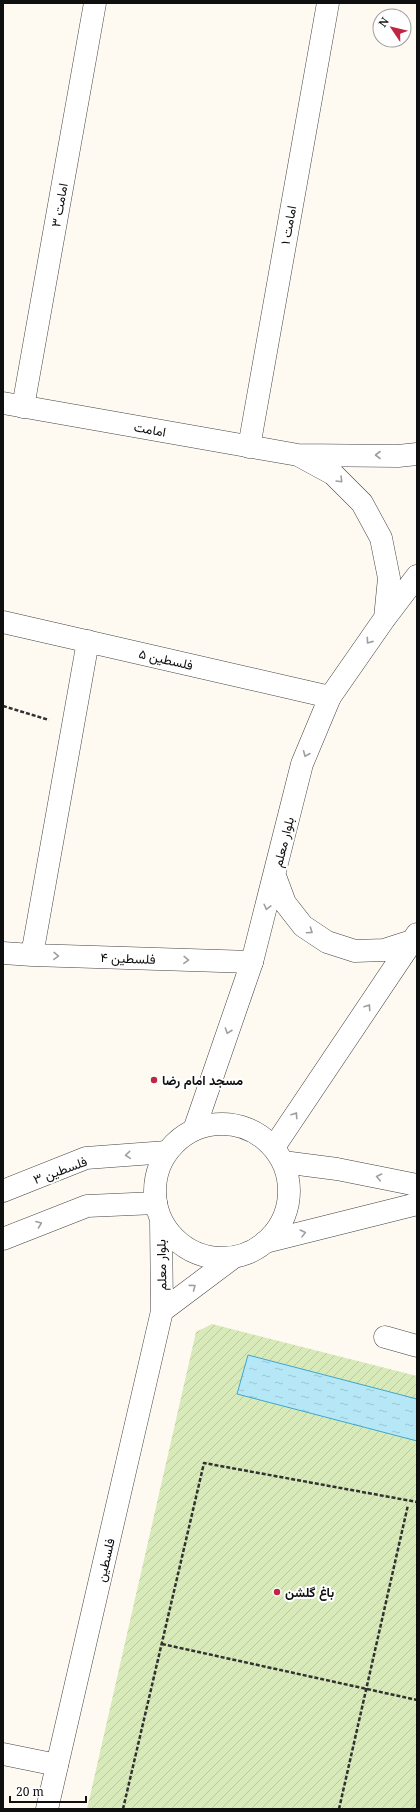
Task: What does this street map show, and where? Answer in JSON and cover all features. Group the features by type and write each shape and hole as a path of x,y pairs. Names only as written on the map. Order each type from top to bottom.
{"street":[{"name":"امامت ۳","path":"13,405 95,3"},
{"name":"امامت ۱","path":"248,447 328,3"},
{"name":"امامت","path":"13,405 298,455"},
{"path":"298,455 417,454"},
{"path":"298,455 333,474 362,503 381,538 388,578 384,618"},
{"name":"بلوار معلم","path":"194,1130 252,962 275,876 302,764 330,697 384,618 417,576"},
{"name":"فلسطین ۵","path":"3,622 330,697"},
{"path":"32,955 88,641"},
{"path":"275,876 285,903 303,926 327,942 355,951 384,950 415,938"},
{"path":"278,1155 415,938"},
{"name":"فلسطین ۴","path":"3,953 252,962"},
{"path":"210,1124 228,1124 239,1126 261,1136 278,1155 288,1178 289,1196 285,1214 277,1229 265,1242 250,1252 234,1257 216,1258 199,1254 183,1246 170,1234 158,1211 155,1185 159,1168 167,1152 179,1139 194,1130 210,1124"},
{"name":"فلسطین ۳","path":"3,1191 86,1158 167,1152"},
{"path":"278,1155 337,1169 417,1185"},
{"path":"265,1242 417,1204"},
{"path":"3,1239 87,1206 158,1211"},
{"name":"بلوار معلم","path":"158,1211 162,1311"},
{"path":"162,1311 234,1257"},
{"name":"فلسطین","path":"47,1809 162,1311"},
{"path":"385,1337 417,1346"},
{"path":"3,1754 57,1765"}],"path":[{"path":"3,706 73,727"},
{"path":"123,1809 204,1463 417,1502"},
{"path":"339,1809 408,1505"},
{"path":"162,1644 417,1700"}],"green space":[{"name":"باغ گلشن","path":"212,1324 417,1376 417,1809 87,1809 196,1332"}],"water":[{"path":"248,1355 417,1399 417,1441 237,1394"}],"place":[{"name":"مسجد امام رضا","path":"154,1080"},
{"name":"باغ گلشن","path":"277,1592"}]}
